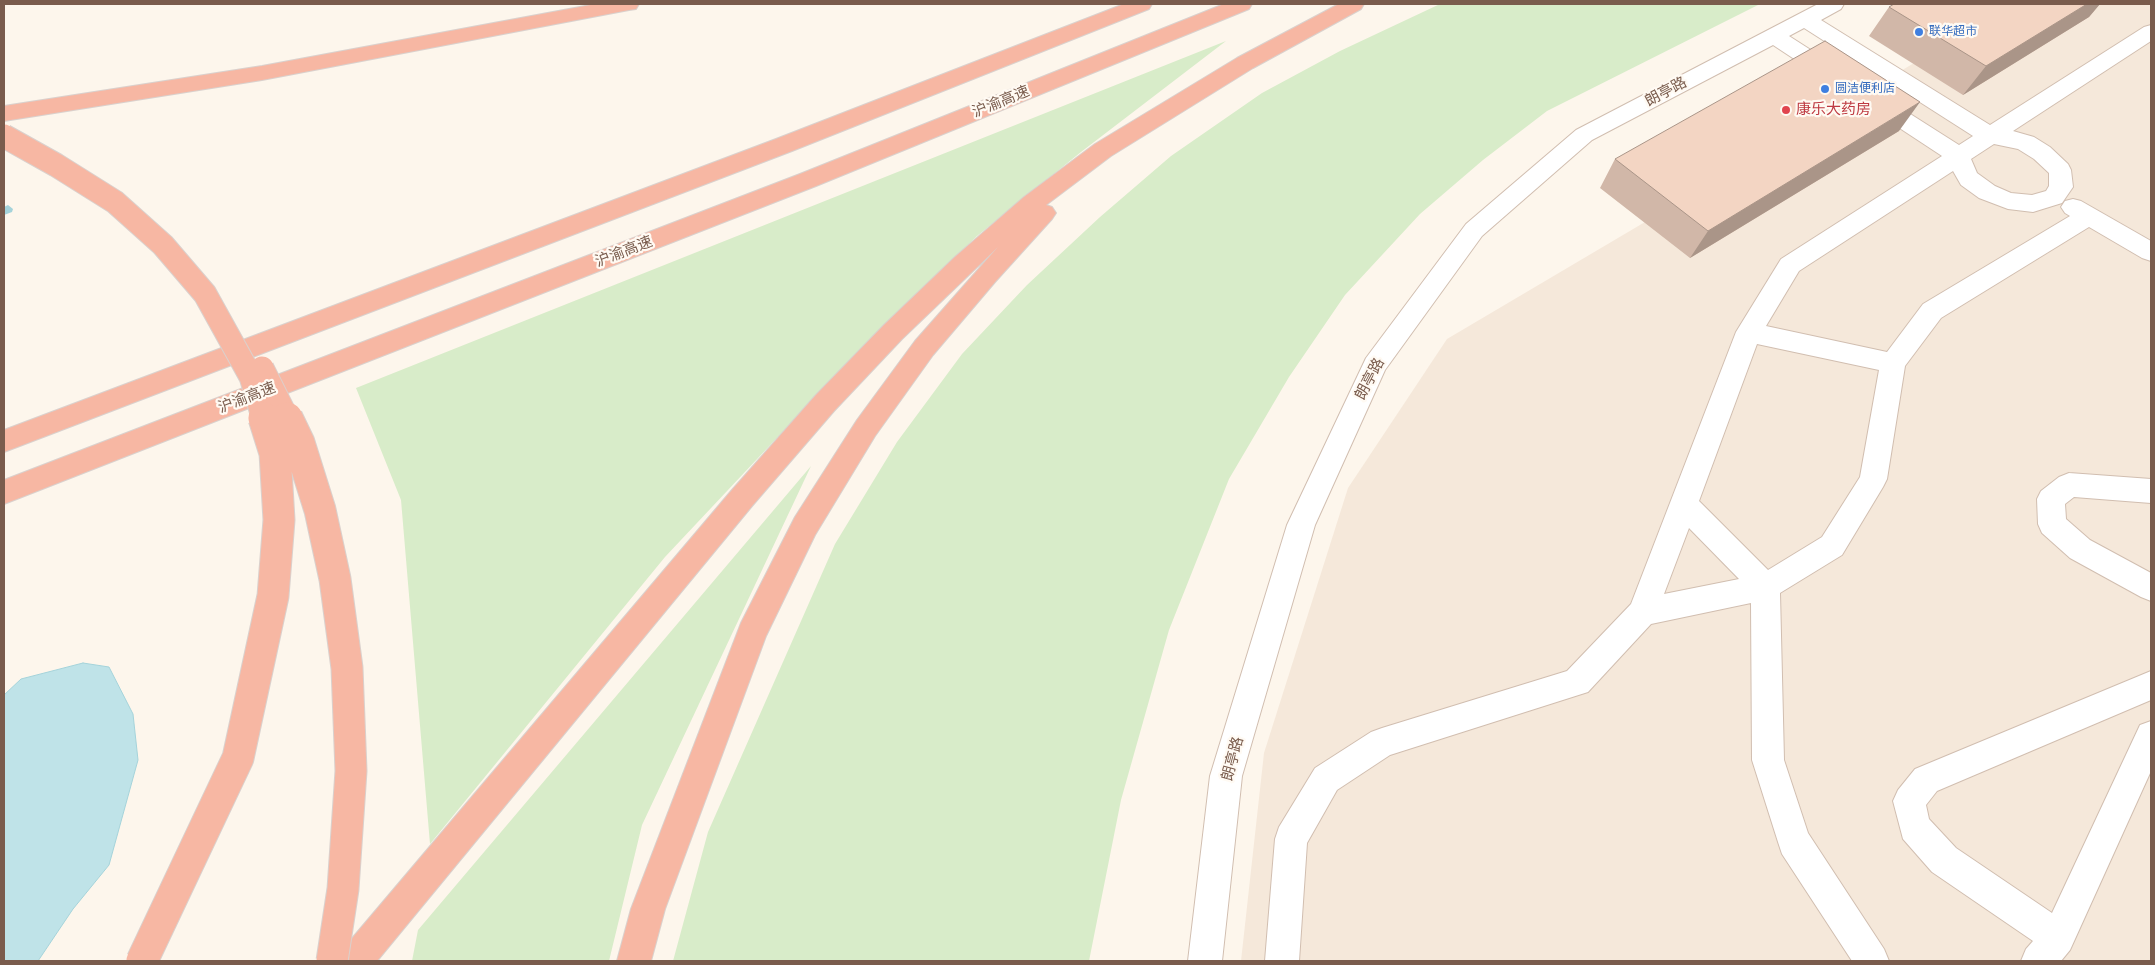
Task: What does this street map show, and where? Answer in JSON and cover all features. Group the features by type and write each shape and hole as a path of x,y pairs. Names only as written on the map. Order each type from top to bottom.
{"highway":[{"path":"4,114 262,73 629,4"},
{"path":"4,440 784,145 1142,4"},
{"name":"沪渝高速","path":"4,492 808,180 1242,4"},
{"path":"355,961 742,498 825,403 893,332 964,263 1032,203 1103,150 1245,62 1354,4"},
{"path":"634,961 648,908 752,633 805,526 866,428 924,348 986,275 1046,211 1110,154 1175,105"},
{"path":"4,136 56,165 115,202 163,245 205,294 265,372 299,443 320,510 335,579 347,668 351,771 343,889 332,961"},
{"path":"142,961 238,758 274,596 279,520 274,453 251,377 205,294"}],"street":[{"name":"朗亭路","path":"1205,961 1226,776 1301,525 1375,365 1474,230 1584,135 1834,4"},
{"path":"1773,35 1959,156 1961,166 1969,179 1987,192 2008,200 2033,204 2054,197 2061,187 2060,170 2042,153 2026,143 2006,137 1990,136 1805,19"},
{"path":"1282,961 1291,839 1326,779 1382,744 1577,682 1643,612 1749,332 1790,265 2151,32"},
{"path":"2054,197 2151,252"},
{"path":"1643,612 1765,587 1832,546 1873,479 1893,363 1932,311 2088,216"},
{"path":"1749,332 1893,363"},
{"path":"2151,491 2070,484 2051,499 2052,524 2080,549 2151,588"},
{"path":"1684,504 1765,587 1768,760 1794,842 1872,961"},
{"path":"2151,685 1926,780 1909,801 1915,827 1944,860 2048,950 2151,736"}],"shaded area":[{"path":"2014,4 2151,4 2151,961 1241,961 1264,753 1348,488 1447,339"}],"green space":[{"path":"1440,4 1760,4 1547,111 1483,160 1420,214 1345,295 1289,377 1229,479 1169,630 1121,800 1089,961 673,961 708,832 835,544 897,442 962,354 1027,285 1100,217 1171,156 1262,93 1340,51"},
{"path":"1226,41 1081,152 977,236 837,374 665,557 430,844 401,500 356,388"},
{"path":"811,466 642,825 609,961 412,961 418,930"}],"water":[{"path":"83,663 109,667 133,714 138,760 109,865 73,909 38,961 4,961 4,695 21,679"}],"building":[{"path":"1894,4 2087,4 1986,66 1889,7"},
{"path":"1825,41 1920,102 1708,231 1615,159"}],"waterway":[{"path":"4,211 8,209"}],"place":[{"name":"联华超市","path":"1919,32"},
{"name":"圆洁便利店","path":"1825,89"},
{"name":"康乐大药房","path":"1786,110"}]}
